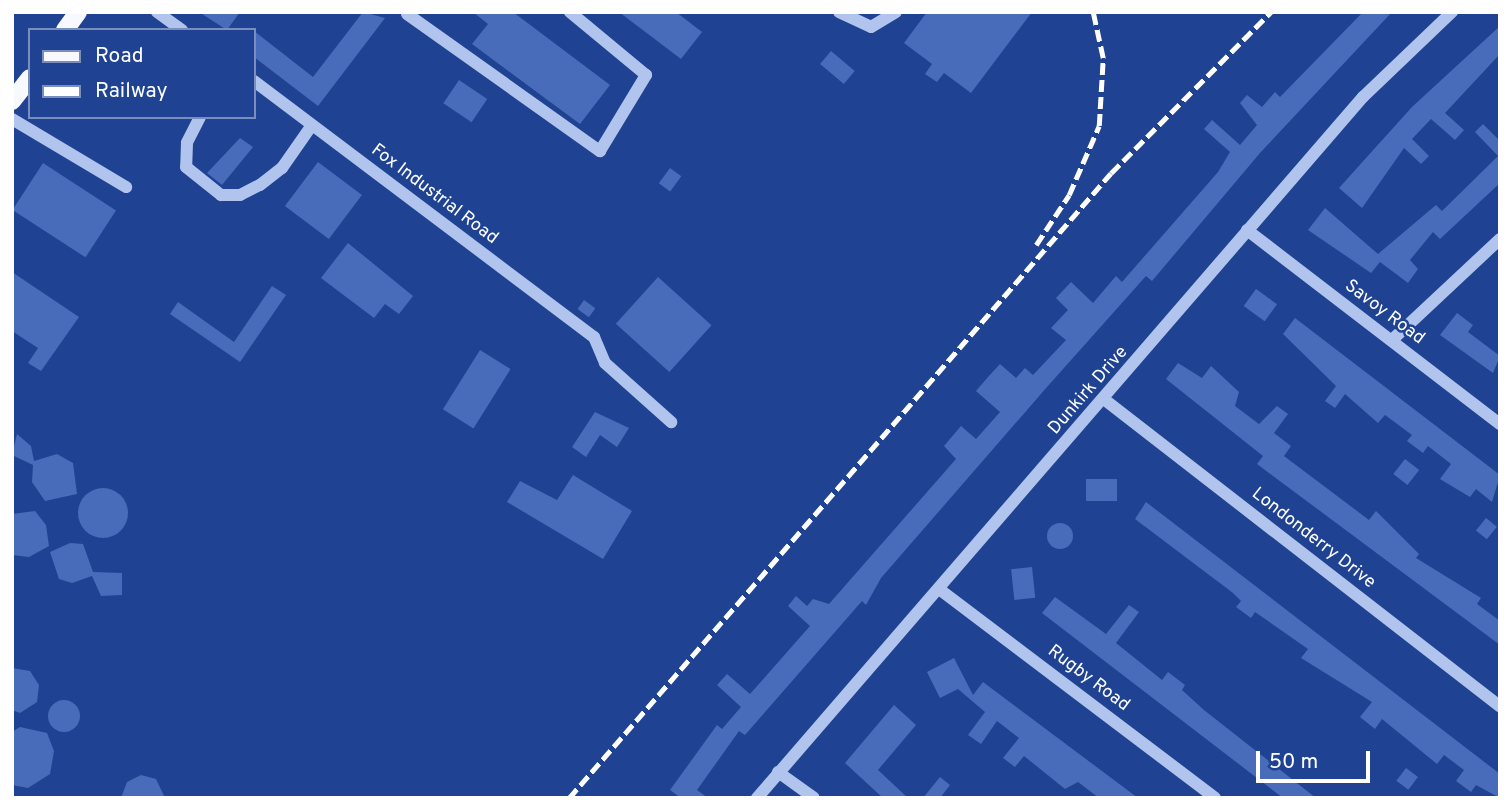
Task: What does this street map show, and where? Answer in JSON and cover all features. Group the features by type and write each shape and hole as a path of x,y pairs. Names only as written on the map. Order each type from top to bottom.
{"main road":[{"path":"67,28 79,12"},
{"path":"12,101 28,81"}],"street":[{"path":"157,12 179,28"},
{"path":"407,14 600,151 646,75 570,12"},
{"path":"839,12 871,27 896,12"},
{"name":"Dunkirk Drive","path":"757,798 1105,400 1363,97 1451,12"},
{"name":"Fox Industrial Road","path":"256,83 594,337 605,363 671,422"},
{"path":"12,118 126,187"},
{"path":"199,119 187,144 186,167 221,195 240,195 260,185 282,168 312,125"},
{"name":"Savoy Road","path":"1247,230 1500,424"},
{"path":"1392,340 1500,239"},
{"name":"Londonderry Drive","path":"1105,400 1500,706"},
{"name":"Rugby Road","path":"939,589 1215,798"},
{"path":"778,772 814,798"}],"building":[{"path":"199,12 240,12 228,28 224,28"},
{"path":"363,12 385,18 318,106 256,59 256,33 313,77"},
{"path":"473,12 513,12 610,85 580,124 472,44 488,24"},
{"path":"619,12 676,12 702,32 681,59"},
{"path":"927,12 1032,12 971,93 944,73 937,82 925,74 932,64 904,43"},
{"path":"1363,12 1392,12 1260,153 1152,281 1146,276 1047,387 881,578 866,605 862,601 745,735 739,731 697,790 708,798 681,798 670,790 717,725 722,729 741,707 717,685 727,674 750,694 810,626 788,606 796,596 807,606 813,599 829,604 956,459 944,446 961,426 976,439 1000,412 976,391 988,377 1000,364 1016,378 1025,368 1033,375 1066,340 1051,328 1068,310 1056,298 1071,282 1093,303 1116,276 1122,282 1218,172 1230,152 1204,129 1212,120 1240,145 1257,125 1240,103 1247,95 1262,107 1275,92 1280,97"},
{"path":"1500,26 1500,54 1445,113 1464,130 1455,140 1431,119 1412,139 1429,156 1421,164 1404,148 1362,208 1339,188 1412,107"},
{"path":"831,51 855,71 844,84 820,64"},
{"path":"459,80 487,99 472,122 443,103"},
{"path":"1483,124 1500,141 1500,183 1440,239 1433,232 1410,260 1418,269 1408,283 1380,262 1371,273 1308,230 1325,208 1378,254 1436,205 1442,211 1498,156 1475,132"},
{"path":"240,138 253,147 222,185 207,173"},
{"path":"318,162 362,195 329,239 285,206"},
{"path":"43,163 116,210 85,257 13,210"},
{"path":"670,168 681,176 670,192 659,183"},
{"path":"348,243 413,296 399,314 385,304 374,318 321,278"},
{"path":"12,272 79,317 41,371 28,363 38,348 12,331"},
{"path":"658,277 712,325 669,372 616,324"},
{"path":"272,286 286,295 240,362 170,314 178,302 234,342"},
{"path":"1256,289 1277,304 1265,321 1244,306"},
{"path":"584,300 595,308 589,317 578,309"},
{"path":"1457,313 1473,325 1468,332 1500,356 1493,373 1440,335"},
{"path":"1295,318 1500,475 1492,502 1476,489 1470,497 1440,479 1451,464 1428,446 1423,453 1407,441 1412,435 1385,415 1378,423 1345,394 1335,408 1325,401 1336,386 1283,334"},
{"path":"480,350 511,369 473,428 443,409"},
{"path":"1178,363 1202,378 1211,366 1239,392 1235,406 1259,424 1277,406 1288,414 1274,433 1291,446 1284,456 1369,520 1376,511 1419,554 1416,558 1481,598 1477,604 1500,621 1500,645 1257,464 1263,456 1166,379"},
{"path":"595,412 629,428 617,447 600,435 586,457 572,447"},
{"path":"17,434 31,446 34,461 57,454 73,463 77,494 45,501 32,482 33,465 12,455"},
{"path":"1405,459 1419,470 1407,485 1393,474"},
{"path":"573,475 632,511 603,559 507,502 520,481 557,500"},
{"path":"1086,479 1117,479 1117,501 1086,501"},
{"path":"103,488 120,496 128,513 120,530 103,538 86,530 78,513 86,496"},
{"path":"1146,502 1500,774 1500,798 1476,785 1471,792 1456,781 1464,770 1444,755 1437,764 1382,719 1375,729 1360,717 1372,702 1301,658 1308,649 1255,612 1251,618 1236,607 1241,601 1233,593 1135,519"},
{"path":"35,511 46,525 49,546 29,557 12,555 12,514"},
{"path":"1486,518 1497,527 1487,539 1476,530"},
{"path":"1060,523 1069,527 1073,536 1069,545 1060,549 1051,545 1047,536 1051,527"},
{"path":"70,543 83,544 93,572 122,573 122,595 101,596 92,576 72,583 59,579 50,552"},
{"path":"1032,567 1035,598 1014,600 1011,569"},
{"path":"1055,597 1106,634 1129,605 1139,612 1116,643 1162,680 1168,672 1185,685 1182,690 1204,710 1316,798 1283,798 1042,613"},
{"path":"954,658 973,695 983,682 1138,798 1099,798 1078,782 1065,789 1024,756 1015,767 1003,758 1019,738 997,721 981,744 968,735 985,712 958,689 940,698 927,672"},
{"path":"12,668 30,671 39,685 37,702 20,713 12,710"},
{"path":"64,700 75,705 80,716 75,727 64,732 53,727 48,716 53,705"},
{"path":"894,705 916,725 878,770 908,798 883,798 845,763"},
{"path":"20,727 47,733 54,751 50,774 28,788 12,785 12,732"},
{"path":"1406,768 1418,777 1408,790 1396,781"},
{"path":"141,775 156,779 165,798 121,798 127,782"},
{"path":"940,777 950,785 940,798 923,798"}],"railway":[{"path":"1036,245 1069,195 1099,126 1103,58 1093,12"},
{"path":"569,798 1111,173 1271,12"}]}
